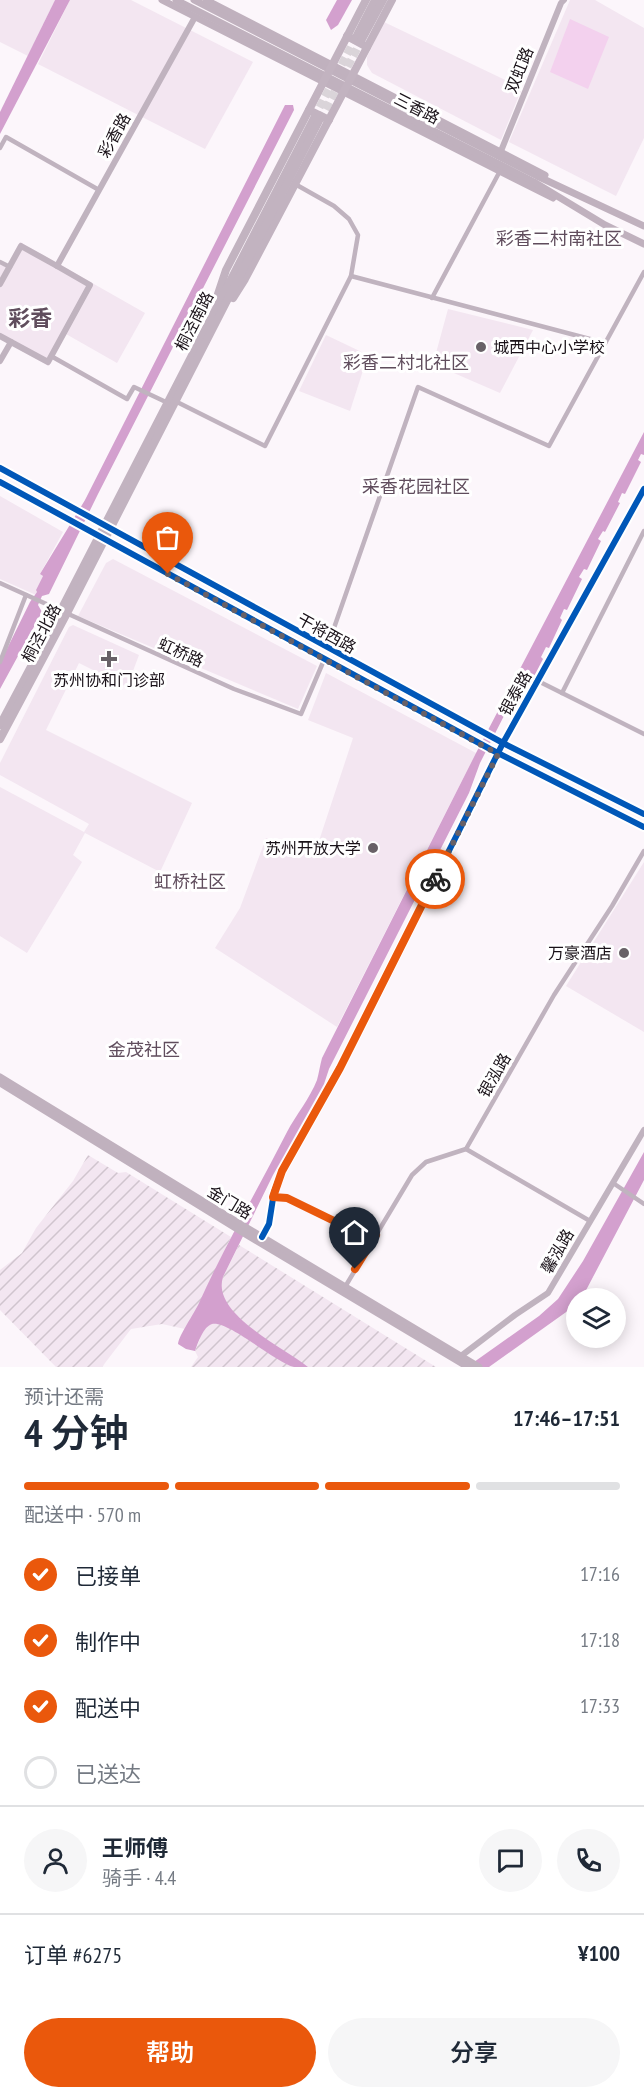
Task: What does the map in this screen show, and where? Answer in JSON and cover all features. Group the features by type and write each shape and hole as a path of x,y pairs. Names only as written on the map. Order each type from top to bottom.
{"main road":[{"path":"162,0 605,225"},
{"name":"三香路","path":"176,0 536,179 613,210 644,226"},
{"name":"三香路","path":"194,0 536,179 605,225 644,244"},
{"path":"206,0 613,210"},
{"path":"211,325 226,270 366,0"},
{"path":"375,0 360,37 382,0"},
{"path":"211,325 245,279 392,0"},
{"path":"347,36 368,47"},
{"path":"309,110 329,120"},
{"name":"桐泾南路","path":"102,538 317,120"},
{"name":"干将西路","path":"0,468 499,741 644,814"},
{"name":"干将西路","path":"0,482 494,752 644,827"},
{"name":"桐泾北路","path":"0,739 102,538"},
{"name":"桐泾北路","path":"0,724 63,613"},
{"name":"金门路","path":"0,1077 457,1361 471,1366"},
{"name":"金门路","path":"0,1083 236,1225"},
{"name":"金门路","path":"249,1233 262,1237 345,1287 457,1361"}],"street":[{"path":"222,8 226,0"},
{"name":"双虹路","path":"501,151 564,0"},
{"name":"彩香路","path":"57,266 195,16"},
{"path":"0,148 6,137 99,190"},
{"path":"432,298 500,171"},
{"path":"51,356 127,399 134,387 265,446 351,276 358,235 354,225 326,201 296,184"},
{"path":"0,284 21,246 90,285 48,362 0,336"},
{"path":"0,262 10,267"},
{"path":"327,648 418,387 549,446 644,272"},
{"path":"351,276 605,343"},
{"path":"0,361 11,342"},
{"name":"银泰路","path":"262,1237 269,1224 273,1197 282,1171 340,1068 499,741 538,681 644,489"},
{"path":"562,693 644,531"},
{"name":"虹桥路","path":"0,583 234,689 301,714 324,660"},
{"path":"0,662 27,595"},
{"path":"538,681 644,734"},
{"name":"银泓路","path":"466,1149 554,995 612,906 644,851"},
{"name":"馨泓路","path":"457,1361 548,1293 590,1221 616,1185 644,1130"},
{"path":"345,1287 412,1175 426,1162 466,1149 590,1221"},
{"path":"616,1185 644,1204"},
{"path":"273,1197 287,1198 365,1236 376,1235"}],"shaded area":[{"path":"0,0 55,0 28,56 0,42"},
{"path":"55,0 70,0 0,134 0,112"},
{"path":"70,0 131,0 253,62 205,149 38,64"},
{"path":"337,0 352,0 338,25 331,30 326,20"},
{"path":"570,0 595,0 644,28 644,138 616,196 509,142"},
{"path":"570,19 609,37 588,89 550,72"},
{"path":"384,22 522,88 501,140 372,73 367,65 367,57"},
{"path":"285,105 293,105 294,110 49,594 42,596 38,605 42,612 0,689 0,663 37,592 43,576 40,574 85,500"},
{"path":"20,242 145,313 117,363 66,334 49,366 0,339 0,265 6,267"},
{"name":"城西中心小学校","path":"448,309 533,330 500,393 433,364"},
{"path":"326,335 368,355 350,411 299,391"},
{"path":"644,432 644,455 641,454 638,460 641,462 625,494 622,493 618,502 620,503 605,532 603,531 598,539 601,541 587,570 584,569 579,577 582,579 567,610 564,609 560,618 562,620 549,648 546,647 541,657 543,659 530,684 528,683 522,693 511,702 480,763 469,793 329,1069 324,1084 273,1175 223,1277 222,1291 228,1304 238,1316 308,1367 294,1367 286,1364 229,1328 219,1325 212,1324 206,1328 195,1351 186,1349 178,1344 181,1335 287,1132 314,1087 322,1058 476,753"},
{"path":"0,496 63,532 40,574 43,576 36,595 0,579"},
{"path":"113,559 317,666 298,709 78,616 106,563"},
{"path":"73,625 139,655 127,687 79,663 46,730 192,803 160,872 85,833 73,855 82,862 27,953 0,936 0,787 84,832 89,824 0,775 0,763 69,627"},
{"name":"苏州开放大学","path":"326,673 476,753 337,1027 215,948 240,908 266,838 314,856 353,738 308,720"},
{"path":"644,862 644,1032 566,986"},
{"path":"644,1152 644,1180 587,1288 566,1288 566,1312 489,1367 467,1367 539,1316 558,1299 583,1261"},
{"path":"88,1155 118,1173 126,1172 231,1237 190,1323 207,1328 223,1277 239,1245 436,1367 191,1367 198,1357 195,1351 200,1339 185,1329 162,1324 131,1329 102,1367 56,1367 0,1310 0,1270 22,1253 36,1228 73,1181"}],"tunnel":[{"path":"314,118 357,35"},
{"path":"320,120 362,39"}],"cycle path":[{"path":"0,468 503,743 644,814"},
{"path":"0,482 490,749 644,827"},
{"path":"262,1237 269,1224 274,1192 282,1171 340,1068 503,743 644,489"}],"way so far":[{"path":"168,574 498,754 435,879"}],"place":[{"name":"城西中心小学校","path":"481,347"},
{"name":"苏州协和门诊部","path":"109,659"},
{"name":"苏州开放大学","path":"373,848"},
{"name":"万豪酒店","path":"624,953"}],"district":[{"name":"彩香二村南社区","path":"559,239"},
{"name":"彩香","path":"30,318"},
{"name":"彩香二村北社区","path":"406,363"},
{"name":"采香花园社区","path":"416,487"},
{"name":"虹桥社区","path":"190,882"},
{"name":"金茂社区","path":"144,1050"}],"route":[{"path":"355,1269 376,1235 365,1236 287,1198 273,1197 274,1192 282,1171 340,1068 435,879"}]}
